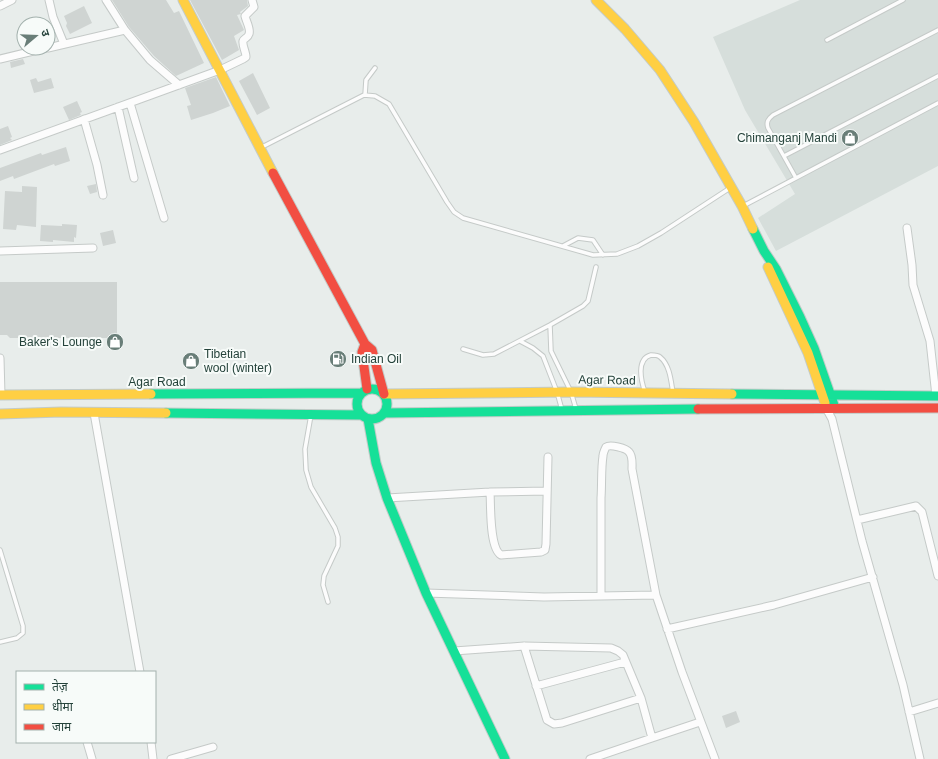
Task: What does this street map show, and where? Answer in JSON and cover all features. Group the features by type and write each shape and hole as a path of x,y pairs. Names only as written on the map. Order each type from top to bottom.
{"main road":[{"path":"183,0 365,344 372,350 384,394 388,403 385,413"},
{"path":"599,1 660,70 694,122 742,206 764,251 776,269 800,316 814,348 830,408"},
{"path":"365,344 362,352 364,391 358,397 357,406 365,417 374,456 387,498 426,593 505,759"},
{"name":"Agar Road","path":"0,395 364,391 375,389 384,394 571,392 937,396"},
{"path":"726,394 726,409"},
{"path":"0,414 311,414 376,419 385,413 562,410 938,408"}],"street":[{"path":"0,6 12,0"},
{"path":"49,0 53,17 64,44"},
{"path":"106,0 125,30 150,60 179,85"},
{"path":"0,150 220,70 246,57 246,51 243,43 244,39 250,32 245,16 254,7 252,0"},
{"path":"56,46 125,30"},
{"path":"0,59 16,55"},
{"path":"130,103 164,218"},
{"path":"118,107 134,178"},
{"path":"84,119 97,165 103,195"},
{"path":"907,228 913,285 930,341 937,396"},
{"path":"0,251 93,248"},
{"path":"0,358 0,395"},
{"path":"830,408 857,520 909,712 920,759"},
{"path":"94,413 140,671"},
{"path":"601,596 600,540 603,455 606,448 609,446 620,447 630,452 644,537 656,595 714,759"},
{"path":"490,492 493,543 495,549 501,555 536,553 545,550 548,457"},
{"path":"387,498 490,492 547,491"},
{"path":"857,520 916,506 922,512 938,576"},
{"path":"667,628 774,605 873,577"},
{"path":"426,593 544,597 656,595"},
{"path":"454,651 524,646 611,648 618,651 623,655 641,698 652,738"},
{"path":"524,646 547,720 554,724 562,723 641,698"},
{"path":"536,686 625,662"},
{"path":"909,712 938,703"},
{"path":"590,759 700,722"},
{"path":"87,743 92,759"},
{"path":"151,743 153,759"},
{"path":"172,759 213,747"}],"lane":[{"path":"827,40 903,0"},
{"path":"796,178 768,128 767,124 769,118 938,30"},
{"path":"365,95 366,80 375,68"},
{"path":"784,156 938,76"},
{"path":"260,148 365,95 375,96 389,104 454,212 464,218 593,255 617,254 638,246 731,188"},
{"path":"742,206 938,103"},
{"path":"563,246 578,238 593,240 603,255"},
{"path":"463,349 490,355 494,354 550,325 586,304 596,268"},
{"path":"550,325 552,352 571,392 576,410"},
{"path":"520,341 533,348 543,356 557,392 562,410"},
{"path":"543,356 548,352 552,352"},
{"path":"646,393 641,378 643,363 646,358 652,355 657,355 662,358 666,365 670,376 673,393"},
{"path":"311,414 305,449 306,470 311,487 338,537 338,546 324,576 323,586 328,602"},
{"path":"0,550 23,626 22,633 16,638 0,642"}],"shaded area":[{"name":"Chimanganj Mandi","path":"800,0 938,0 938,166 776,251 758,218 795,194 745,110 713,37"}],"building":[{"path":"112,0 166,0 174,13 179,11 204,63 176,76 154,56 129,27"},
{"path":"190,0 247,0 248,6 240,12 241,14 237,15 244,30 234,36 239,50 222,60"},
{"path":"84,6 92,23 70,34 66,26 67,23 64,16"},
{"path":"23,59 25,64 11,68 10,62"},
{"path":"253,73 270,108 257,115 239,81"},
{"path":"216,77 230,106 191,120 187,106 191,105 185,88"},
{"path":"36,78 38,82 51,78 54,88 34,93 30,80"},
{"path":"77,101 82,112 80,113 81,115 69,120 63,107"},
{"path":"8,126 12,137 10,138 12,140 0,145 0,129"},
{"path":"66,147 70,161 55,166 54,164 14,179 13,176 0,181 0,168 41,153 42,155"},
{"path":"96,184 97,192 90,194 87,186"},
{"path":"22,186 37,187 36,227 17,225 16,230 3,229 5,191 22,192"},
{"path":"62,224 77,225 76,238 74,237 74,242 53,240 53,242 40,241 41,225 62,226"},
{"path":"113,230 116,243 103,246 100,233"},
{"path":"0,282 117,282 117,338 10,338 7,335 0,335"},
{"path":"736,711 740,722 726,728 722,716"}],"traffic: fast":[{"path":"753,229 764,251 776,269 800,317 814,348 835,408"},
{"path":"372,389 383,393 387,404 383,415 372,419 361,415 357,404 361,393 372,389"},
{"path":"151,394 361,393"},
{"path":"732,394 938,396"},
{"path":"385,413 698,409"},
{"path":"166,413 362,415"},
{"path":"368,419 376,463 387,498 426,593 505,759"}],"traffic: slow":[{"path":"183,0 273,173"},
{"path":"596,0 625,29 660,70 694,122 742,206 753,229"},
{"path":"768,267 808,353 825,403"},
{"path":"384,394 571,392 732,394"},
{"path":"0,395 151,394"},
{"path":"0,414 61,412 166,413"}],"traffic: jam":[{"path":"273,173 365,344"},
{"path":"367,389 362,352 365,344 372,350 384,394"},
{"path":"698,409 938,408"}],"place":[{"name":"Chimanganj Mandi","path":"850,138"},
{"name":"Baker's Lounge","path":"115,342"},
{"name":"Indian Oil","path":"338,359"},
{"name":"Tibetian wool (winter)","path":"191,361"}]}
